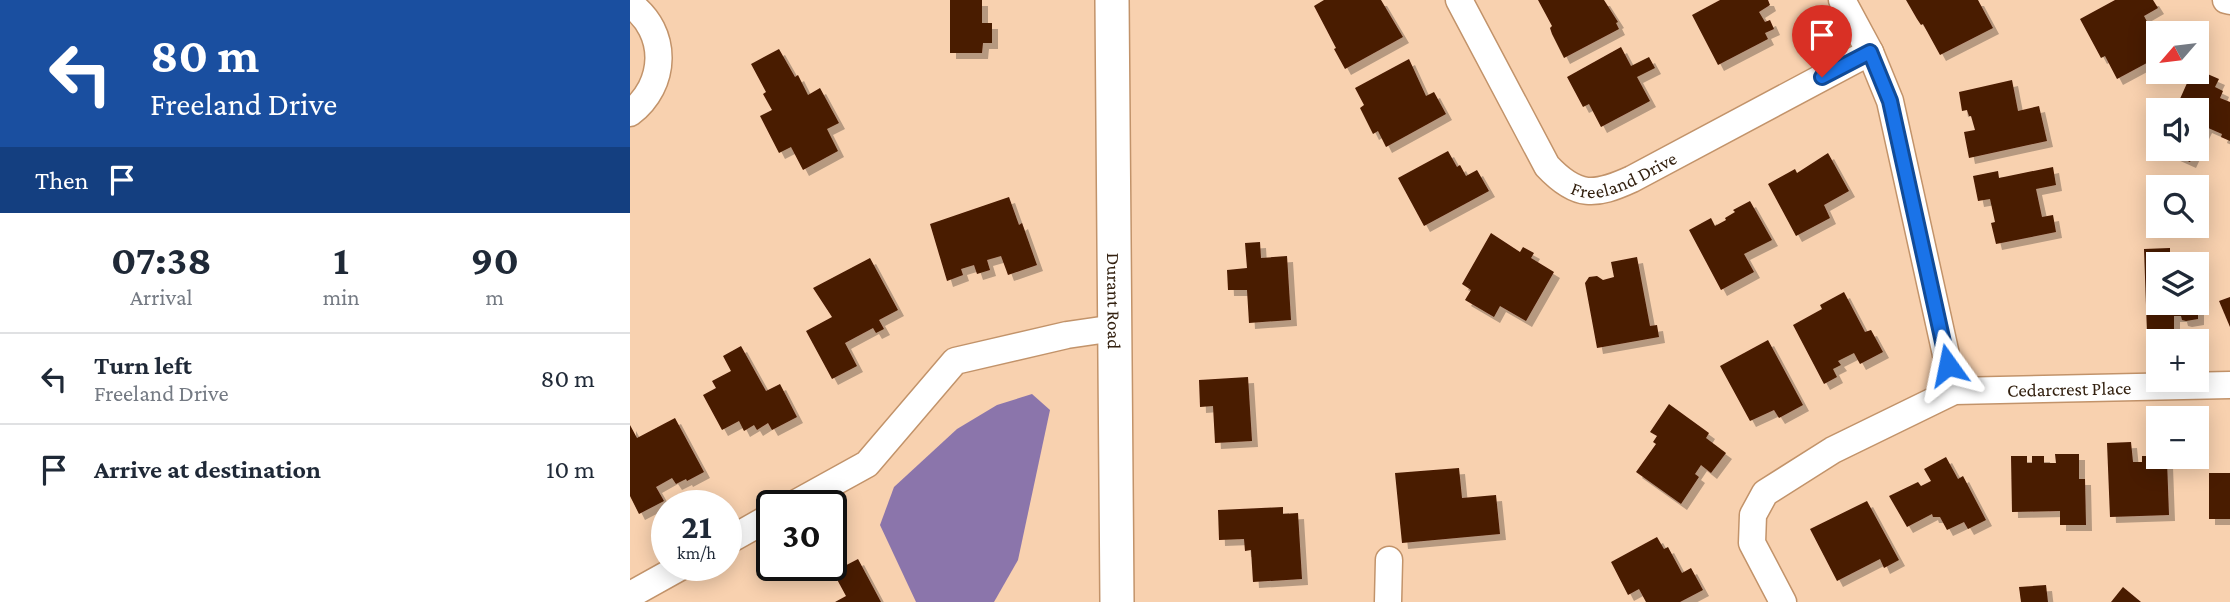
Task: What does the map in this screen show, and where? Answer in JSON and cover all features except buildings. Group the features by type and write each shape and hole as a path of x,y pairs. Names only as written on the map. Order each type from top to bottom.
{"street":[{"name":"Durant Road","path":"1112,0 1117,602"},
{"name":"Freeland Drive","path":"1459,0 1547,166 1566,183 1590,191 1602,192 1632,179 1870,52"},
{"path":"1842,0 1870,52 1890,101 1954,391"},
{"path":"630,4 648,22 658,42 660,64 654,86 642,104 630,113"},
{"path":"820,490 867,464 955,361 1067,335 1115,328"},
{"name":"Cedarcrest Place","path":"1783,602 1752,542 1753,515 1765,493 1833,450 1954,391 2230,385"},
{"path":"1388,602 1389,560"},
{"path":"630,595 655,581"}],"shaded area":[{"path":"1032,394 1050,410 1018,560 994,602 916,602 880,525 894,487 957,429 997,405"}],"route":[{"path":"1822,77 1870,52 1890,101 1948,365"}]}
